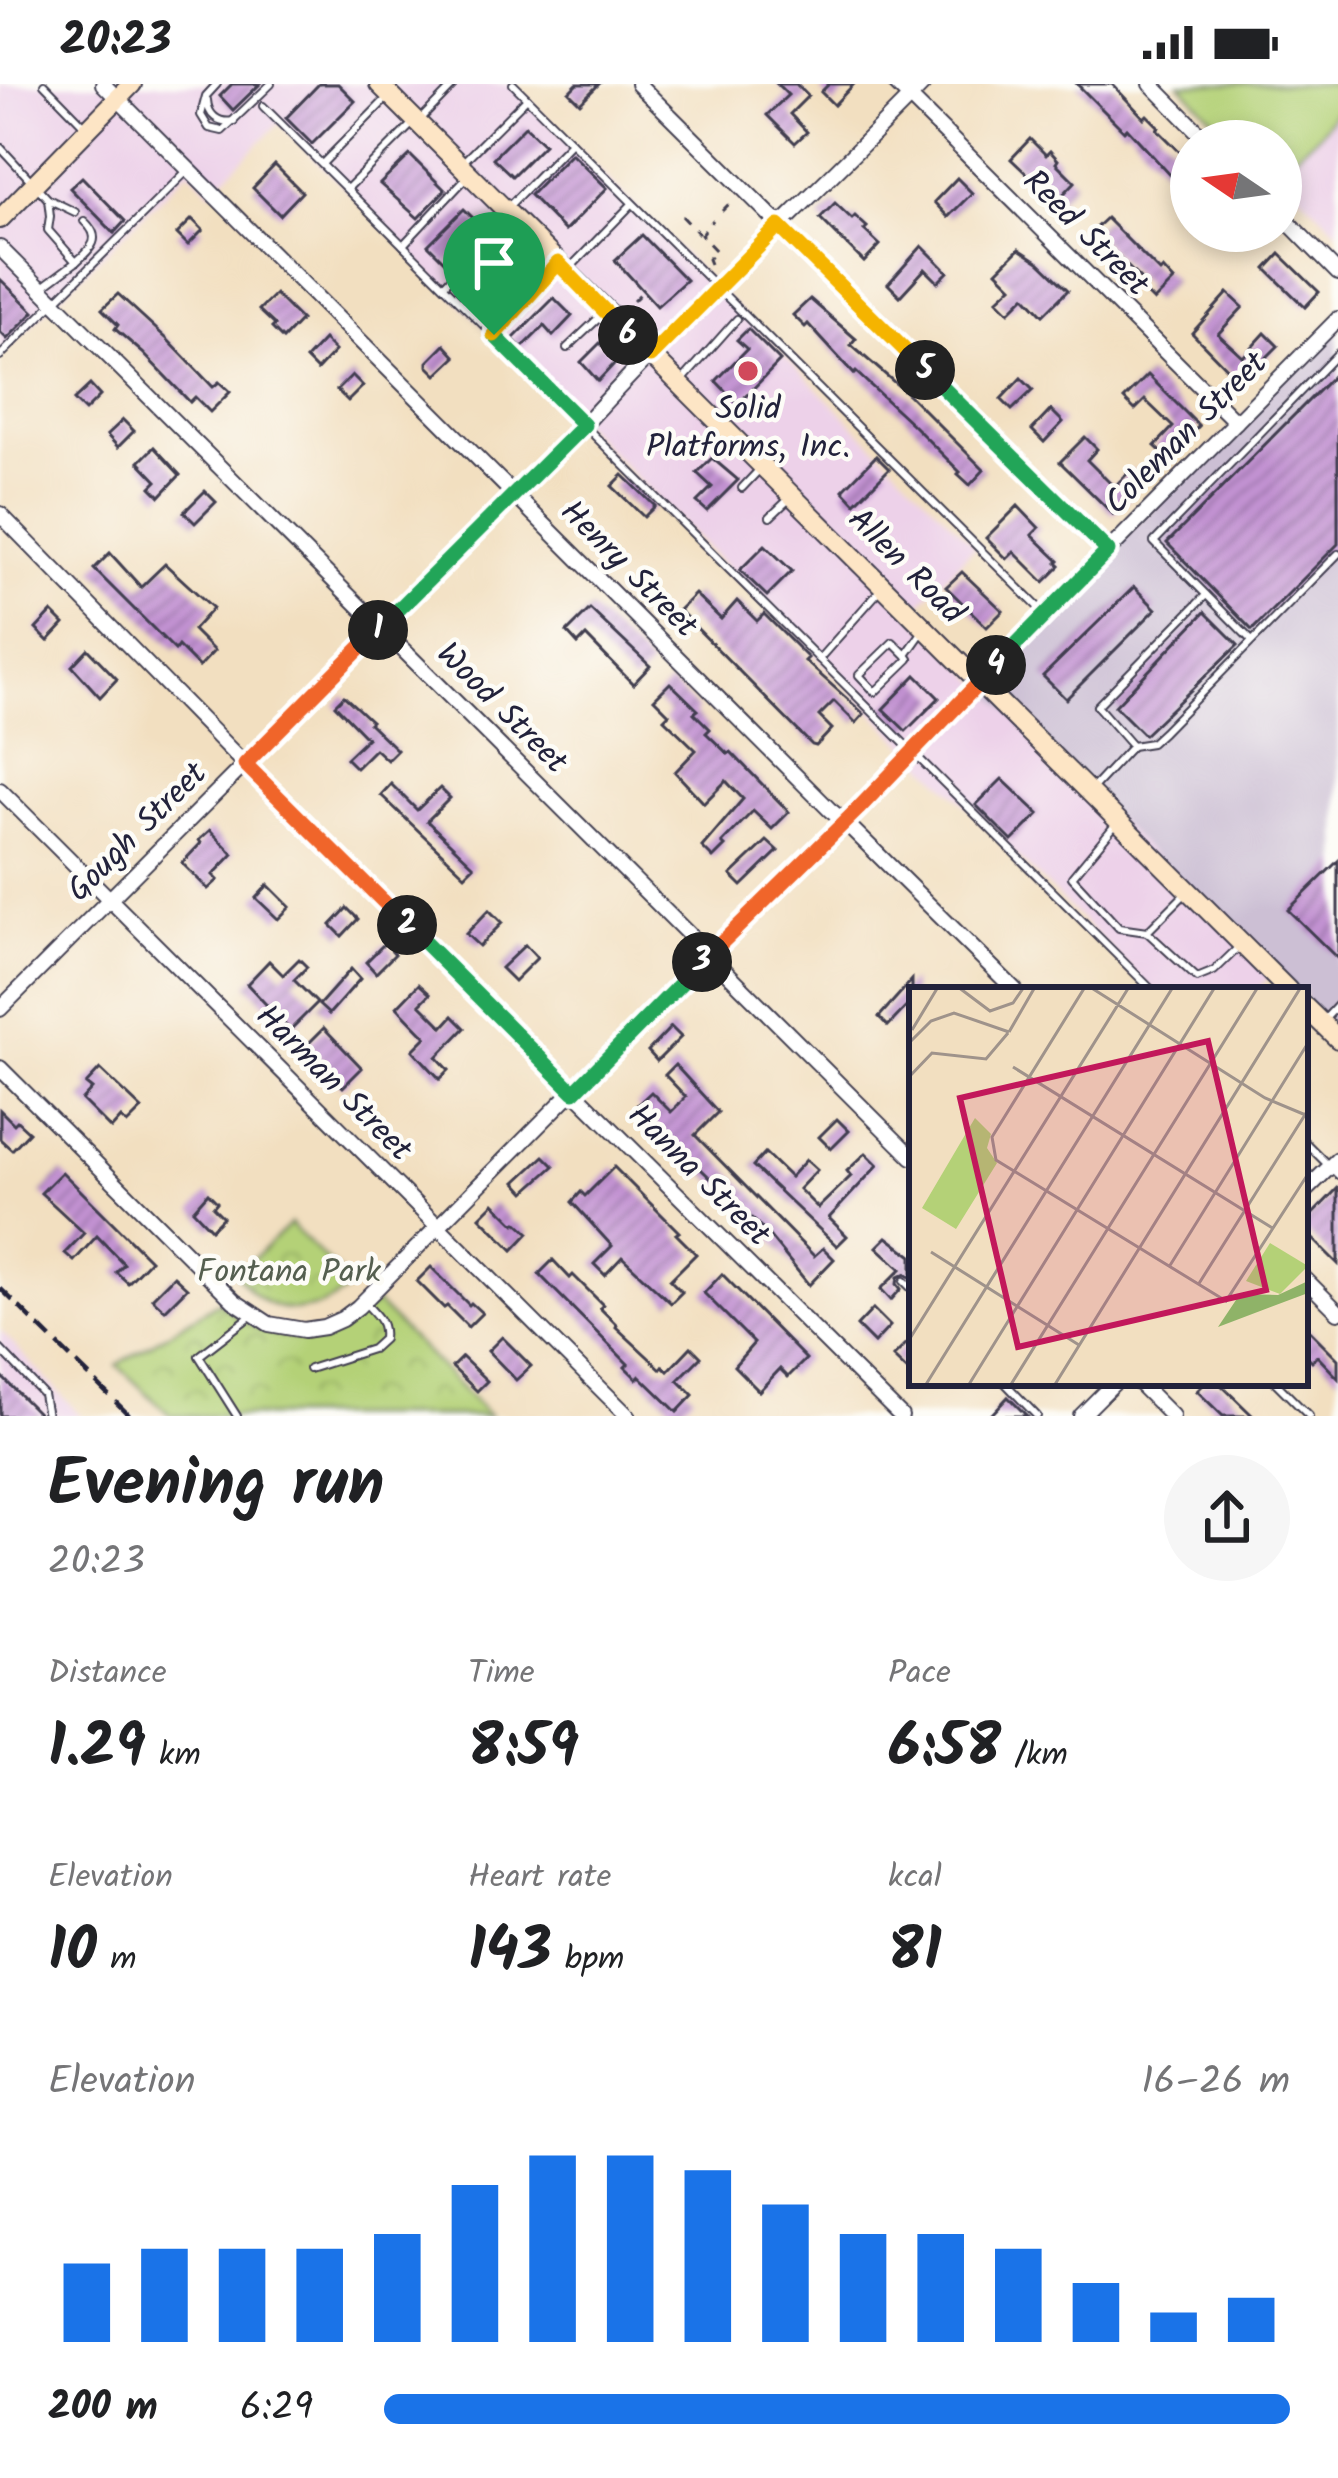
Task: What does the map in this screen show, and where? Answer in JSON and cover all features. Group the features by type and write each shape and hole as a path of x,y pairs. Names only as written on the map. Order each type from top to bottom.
{"main road":[{"path":"0,219 41,191 88,129 132,84"},
{"name":"Allen Road","path":"385,89 1285,987"},
{"path":"1308,1009 1338,1040"}],"street":[{"name":"Henry Street","path":"103,84 1012,987"},
{"path":"638,84 1108,551"},
{"name":"Reed Street","path":"896,84 1236,422"},
{"name":"Gough Street","path":"0,1009 923,84"},
{"path":"1151,84 1186,120"},
{"path":"1302,236 1338,273"},
{"name":"Wood Street","path":"0,248 909,1154"},
{"name":"Coleman Street","path":"252,1315 300,1330 342,1319 363,1302 1338,319"},
{"name":"Hanna Street","path":"0,514 901,1416"},
{"name":"Harman Street","path":"0,790 628,1416"},
{"path":"0,1068 252,1315"},
{"path":"1308,1189 1336,1167"},
{"path":"1308,1282 1338,1312"},
{"path":"1081,1416 1111,1386"},
{"path":"1142,1386 1172,1416"}],"lane":[{"path":"44,84 88,129"},
{"path":"217,84 206,96 208,108 220,121 234,121 271,84"},
{"path":"347,189 455,84"},
{"path":"513,84 1045,615"},
{"path":"322,164 385,89"},
{"path":"403,245 527,98"},
{"path":"263,106 1149,987"},
{"path":"444,286 571,142"},
{"path":"0,147 41,191 75,212"},
{"path":"0,356 189,170"},
{"path":"41,191 50,216 48,230 76,262"},
{"path":"494,335 632,204"},
{"path":"41,289 92,249 94,232 84,220"},
{"path":"567,348 605,312"},
{"path":"679,385 736,319"},
{"path":"1252,641 1154,542 1338,353"},
{"path":"742,488 762,467"},
{"path":"770,517 792,496"},
{"path":"1089,792 1132,746 1151,743 1338,554"},
{"path":"819,659 883,587"},
{"path":"1132,746 1097,706 1206,595"},
{"path":"906,655 925,629"},
{"path":"893,642 906,655 909,659 875,692 860,675 893,642"},
{"path":"1119,821 1072,880 1119,928 1148,932 1194,978 1214,971 1242,944"},
{"path":"1148,932 1188,891"},
{"path":"1322,1023 1338,1006"},
{"path":"1308,1144 1336,1167"},
{"path":"904,1281 909,1286"},
{"path":"309,1369 372,1349 383,1339 380,1318 363,1302"},
{"path":"236,1416 199,1356 252,1315"},
{"path":"0,1349 43,1394 47,1416"},
{"path":"1007,1386 1037,1416"},
{"path":"1279,1386 1310,1416"}],"path":[{"path":"722,211 732,201"},
{"path":"682,216 716,250 708,259 711,270"},
{"path":"701,235 713,220"},
{"path":"633,301 643,291"}],"shaded area":[{"path":"0,84 513,84 975,546 911,614 1272,974 1260,987 1149,987 279,123 211,192 189,170 0,356"},
{"path":"1338,84 1338,231 1302,196 1302,120"},
{"path":"1338,319 1338,1039 1308,1010 1308,987 1285,987 980,683"},
{"path":"0,1330 81,1416 0,1416"}],"green space":[{"path":"1180,84 1338,84 1338,108 1302,149 1302,120 1215,120"},
{"name":"Fontana Park","path":"290,1224 352,1286 319,1306 294,1310 270,1304 252,1292 237,1274"},
{"path":"220,1301 255,1327 298,1339 333,1331 376,1303 489,1416 171,1416 117,1365"}],"building":[{"path":"232,84 260,84 233,110 220,96"},
{"path":"319,84 338,84 355,101 312,144 286,118"},
{"path":"577,84 599,84 580,103 569,92"},
{"path":"777,84 796,84 808,96 790,114 807,132 795,143 767,115 788,95"},
{"path":"829,84 854,84 834,105 821,92"},
{"path":"1077,84 1112,84 1144,118 1147,115 1170,142 1170,175 1127,128 1124,131"},
{"path":"525,126 544,144 512,176 493,158"},
{"path":"1030,139 1046,155 1050,151 1075,182 1056,202 1011,159"},
{"path":"571,153 607,188 565,231 530,195"},
{"path":"410,155 445,190 418,218 380,184"},
{"path":"275,165 302,192 280,215 253,188"},
{"path":"82,177 125,221 114,233 70,188"},
{"path":"957,178 972,193 948,217 934,202"},
{"path":"835,203 867,227 864,230 880,245 864,262 820,218"},
{"path":"464,209 482,227 446,263 428,245"},
{"path":"1106,218 1174,281 1154,301 1142,289 1146,285 1092,231"},
{"path":"192,219 203,230 188,245 177,234"},
{"path":"642,235 686,280 657,306 615,260"},
{"path":"922,246 948,272 938,282 925,269 900,296 888,284"},
{"path":"1019,249 1068,290 1043,315 1025,296 1009,312 997,300 1012,286 997,271"},
{"path":"1280,254 1319,292 1305,307 1266,269"},
{"path":"0,279 34,312 7,339 0,332"},
{"path":"1228,293 1243,307 1218,334 1243,357 1265,333 1278,346 1241,383 1192,333"},
{"path":"118,294 213,387 219,382 230,392 210,412 195,397 190,402 115,329 118,325 102,309"},
{"path":"275,294 301,320 283,339 259,310"},
{"path":"554,298 572,316 553,336 544,326 522,348 513,339"},
{"path":"810,299 856,339 851,345 984,470 970,485 808,324 805,327 793,315"},
{"name":"Solid Platforms, Inc.","path":"748,329 780,361 738,404 716,381 747,349 737,340"},
{"path":"324,340 335,351 317,370 306,359"},
{"path":"600,343 615,363 598,381 581,362"},
{"path":"445,345 456,357 437,375 428,362"},
{"path":"1338,371 1338,544 1252,630 1167,543"},
{"path":"352,375 363,386 348,401 337,390"},
{"path":"1148,375 1199,426 1168,458 1155,446 1173,427 1145,400 1135,410 1124,399"},
{"path":"1021,378 1033,390 1012,410 1001,399"},
{"path":"90,385 100,396 85,411 74,400"},
{"path":"1051,410 1063,422 1044,442 1032,430"},
{"path":"123,420 134,431 118,447 107,435"},
{"path":"1085,437 1097,449 1087,460 1114,487 1132,469 1145,481 1113,514 1060,462"},
{"path":"154,447 180,475 160,496 151,487 157,481 139,462"},
{"path":"876,456 889,469 855,503 843,490"},
{"path":"712,458 738,480 707,511 697,502 712,487 697,473"},
{"path":"623,475 655,506 644,517 612,486"},
{"path":"205,491 216,502 195,523 184,512"},
{"path":"1018,506 1039,528 1032,535 1059,561 1060,566 1044,582 1014,552 1007,559 986,538"},
{"path":"765,545 792,571 767,596 740,570"},
{"path":"110,553 141,587 165,564 213,608 193,630 214,651 199,667 178,646 175,650 94,569"},
{"path":"962,572 1003,611 987,627 946,587"},
{"path":"1134,587 1156,609 1066,699 1043,676"},
{"path":"695,594 721,619 737,601 757,621 764,614 808,658 805,661 864,714 856,723 834,701 819,716 832,729 812,745 679,610"},
{"path":"590,609 650,666 633,684 586,636 578,644 567,632"},
{"path":"52,612 64,624 48,641 36,629"},
{"path":"1205,612 1238,645 1144,735 1115,706"},
{"path":"88,649 117,679 100,697 72,666"},
{"path":"916,675 939,698 906,731 883,709"},
{"path":"670,683 698,710 694,713 710,729 706,733 789,812 772,829 753,811 713,858 702,847 743,799 726,781 704,803 675,772 696,750 664,719 669,714 654,699"},
{"path":"344,696 397,750 387,760 375,749 356,768 346,758 367,738 335,705"},
{"path":"1002,779 1039,814 1012,841 976,805"},
{"path":"391,784 417,810 440,788 450,798 427,821 474,866 465,875 381,795"},
{"path":"210,830 233,854 213,875 218,880 208,889 182,863"},
{"path":"767,841 778,851 742,886 731,875"},
{"path":"1338,861 1338,959 1288,910"},
{"path":"268,885 290,907 278,919 256,898"},
{"path":"347,908 358,919 342,936 331,925"},
{"path":"489,910 502,923 479,946 466,934"},
{"path":"385,943 395,954 376,973 366,962"},
{"path":"525,945 537,958 514,981 501,968"},
{"path":"299,959 307,967 294,980 317,1003 290,1030 247,984 269,961 283,975"},
{"path":"351,969 360,979 329,1014 319,1005"},
{"path":"912,980 909,1004 888,1026 879,1017"},
{"path":"419,984 430,994 420,1004 443,1027 453,1016 465,1028 437,1057 449,1070 440,1079 413,1050 426,1037 397,1007"},
{"path":"671,1027 681,1037 657,1061 648,1051"},
{"path":"324,1028 362,1068 343,1087 307,1045"},
{"path":"675,1065 718,1112 695,1135 814,1256 823,1248 834,1259 809,1285 766,1232 636,1106 651,1092 671,1112 686,1097 665,1075"},
{"path":"100,1069 142,1109 127,1124 121,1118 111,1129 82,1100 92,1089 86,1084"},
{"path":"0,1110 29,1132 12,1150 0,1139"},
{"path":"837,1119 849,1131 831,1149 819,1137"},
{"path":"765,1153 790,1177 806,1160 817,1170 799,1189 818,1208 851,1176 847,1171 866,1153 878,1165 829,1218 847,1236 837,1246 753,1166"},
{"path":"544,1156 554,1166 525,1192 516,1182"},
{"path":"614,1167 696,1254 670,1280 682,1292 671,1303 622,1257 605,1275 594,1264 612,1246 572,1202 581,1192 585,1196"},
{"path":"62,1172 150,1260 128,1283 116,1272 124,1264 97,1236 74,1261 65,1253 84,1233 41,1193"},
{"path":"1338,1188 1338,1264 1308,1234 1308,1219"},
{"path":"208,1193 223,1217 211,1229 193,1210"},
{"path":"494,1203 529,1233 513,1250 480,1217"},
{"path":"887,1237 909,1254 909,1276 898,1277 901,1289 891,1300 881,1289 901,1269 877,1247"},
{"path":"553,1260 603,1305 600,1308 616,1327 661,1369 668,1371 691,1347 701,1357 678,1380 693,1395 677,1412 625,1367 628,1364 539,1274"},
{"path":"431,1267 482,1313 468,1327 417,1281"},
{"path":"722,1274 806,1359 788,1377 780,1369 759,1391 734,1366 754,1343 704,1293"},
{"path":"174,1276 187,1288 165,1310 152,1298"},
{"path":"873,1309 890,1326 874,1343 857,1326"},
{"path":"1308,1329 1338,1359 1338,1378 1317,1356 1312,1361"},
{"path":"502,1337 531,1366 516,1380 488,1351"},
{"path":"909,1341 909,1372 893,1357"},
{"path":"462,1357 487,1381 477,1391 452,1367"},
{"path":"0,1375 39,1414 39,1416 0,1416"},
{"path":"1202,1386 1222,1386 1253,1416 1223,1416 1197,1391"},
{"path":"1008,1397 1027,1416 990,1416"}],"railway":[{"path":"0,1288 130,1416"}],"place":[{"name":"Solid Platforms, Inc.","path":"748,371"}],"route":[{"path":"779,226 1108,551 574,1092 245,764 584,425 494,335 558,263 650,356 779,226"}]}
